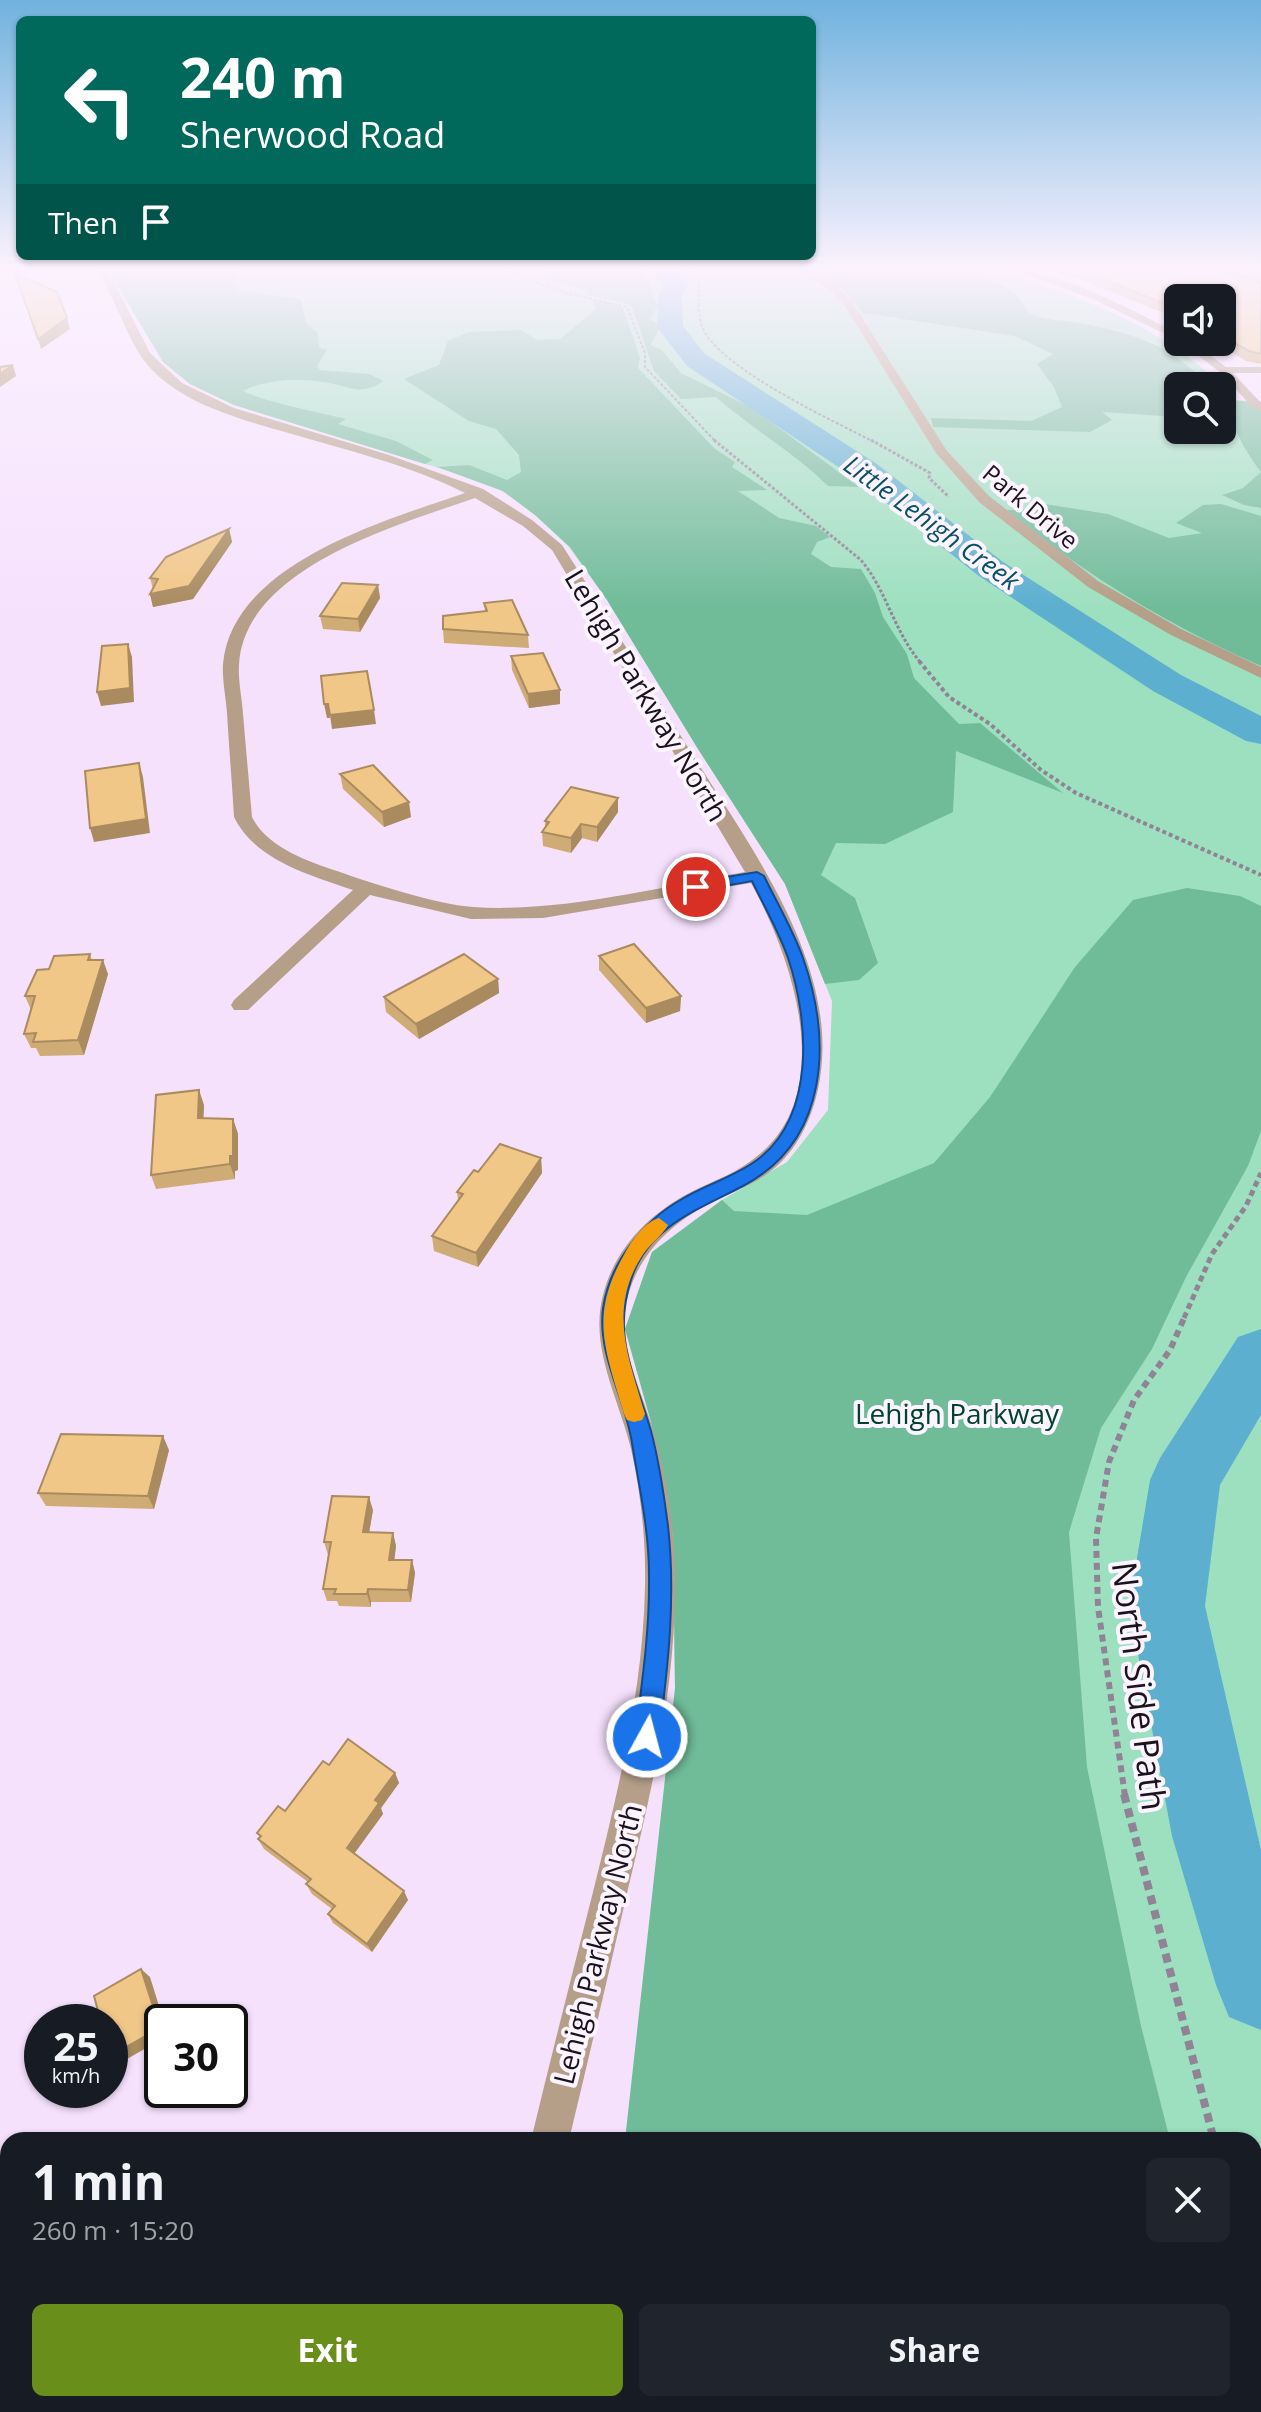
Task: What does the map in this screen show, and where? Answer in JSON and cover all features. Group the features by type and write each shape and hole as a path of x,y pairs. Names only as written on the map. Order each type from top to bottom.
{"street":[{"name":"Lehigh Parkway North","path":"174,383 239,413 479,492 523,518 557,548 757,876 795,956 807,998 811,1040 809,1072 800,1119 786,1143 765,1164 689,1203 661,1223 638,1247 622,1275 613,1307 613,1340 641,1435 655,1501 660,1574 658,1652 642,1758 552,2132"},
{"name":"Park Drive","path":"898,383 942,453 984,499 1093,584 1176,632 1261,673"},
{"path":"1236,383 1259,408"},
{"path":"479,492 346,541 301,566 265,595 251,611 234,645 231,663 243,817 250,831 277,854 366,888 471,913 507,915 543,912 757,876"},
{"path":"241,1005 366,888"}],"path":[{"path":"660,383 723,450 861,560 874,576 903,642 949,697 990,724 1041,770 1076,793 1261,875"},
{"name":"North Side Path","path":"1212,2132 1126,1805 1098,1607 1096,1538 1109,1462 1134,1400 1170,1350 1212,1254 1246,1206 1261,1173"}],"green space":[{"name":"Lehigh Parkway","path":"188,383 1164,383 1164,444 1236,444 1236,401 1261,440 1261,2132 729,2132 675,1688 673,1537 651,1422 625,1329 652,1252 722,1200 787,1162 828,1110 832,1001 785,884 607,600 569,547 535,515 502,491 455,473 234,405"},
{"path":"269,383 243,391 280,404 346,419 338,424 396,441 433,460 425,464 234,405 190,384"},
{"path":"324,383 381,383 360,389"},
{"path":"410,383 652,383 714,448 735,462 732,467 767,490 738,491 779,518 816,526 830,537 817,542 811,554 831,567 861,569 875,593 883,617 907,654 914,678 959,724 980,723 1063,793 956,751 953,812 885,844 836,843 821,875 855,898 878,963 859,980 825,984 785,884 607,600 570,547 503,491 437,467 469,465 507,480 521,472 519,455 496,429 469,421"},
{"path":"665,383 700,383 752,408 859,487 828,486 716,397 681,399"},
{"path":"1051,383 1164,383 1164,416 1102,412 1112,420 1090,432 933,427 931,418 1031,421 1062,407"},
{"path":"1236,400 1261,402 1261,472 1247,451 1239,436"},
{"path":"1261,472 1261,508 1244,505 1222,495 1243,488"},
{"path":"1032,502 1108,514 1169,538 1202,533 1176,523 1203,505 1221,504 1261,516 1261,666 1143,606 1040,538 1007,510 1032,510"},
{"path":"1187,888 1240,896 1261,906 1261,1131 1248,1166 1186,1277 1152,1349 1101,1428 1069,1532 1087,1767 1141,2026 1168,2132 626,2132 675,1688 673,1537 651,1422 625,1329 652,1252 722,1200 734,1211 807,1215 934,1163 990,1097 1075,967 1133,900"}],"building":[{"path":"229,529 189,586 150,594 158,579 150,578 166,557"},
{"path":"342,583 378,585 358,619 320,616"},
{"path":"512,600 528,635 443,629 443,616 487,611 484,603"},
{"path":"128,644 130,688 97,692 102,646"},
{"path":"543,653 560,690 528,694 511,656"},
{"path":"367,671 374,710 330,715 328,704 324,704 321,676"},
{"path":"139,763 146,819 90,828 85,771"},
{"path":"373,765 409,802 382,812 340,774"},
{"path":"571,787 618,798 597,827 581,824 571,838 542,832 549,822 545,821"},
{"path":"634,944 681,996 646,1008 599,956"},
{"path":"90,954 88,960 103,960 78,1040 33,1042 36,1033 24,1034 35,996 25,996 37,970 49,969 54,956"},
{"path":"464,954 498,979 416,1024 384,997"},
{"path":"199,1090 198,1118 233,1119 233,1156 230,1156 230,1164 151,1175 156,1095"},
{"path":"500,1144 541,1158 476,1253 432,1236 463,1194 457,1192"},
{"path":"61,1434 163,1436 148,1496 38,1493"},
{"path":"332,1496 369,1497 363,1532 393,1533 389,1560 412,1560 408,1590 368,1589 367,1594 334,1594 336,1589 323,1589 331,1542 324,1542"},
{"path":"348,1739 395,1773 375,1800 379,1803 347,1848 404,1891 367,1944 328,1914 335,1906 306,1884 311,1879 258,1839 261,1836 257,1833 278,1806 285,1811 323,1761 329,1765"},
{"path":"141,1969 152,2004 144,2004 144,2037 128,2046 128,2004 96,2004 94,1996"}],"waterway":[{"name":"Little Lehigh Creek","path":"731,383 866,471 991,569 1167,683 1261,732"},
{"name":"Little Lehigh Creek","path":"1261,1356 1185,1480 1167,1606 1214,1836 1261,1985"}],"slow traffic":[{"path":"634,1414 613,1340 613,1307 622,1275 638,1247 659,1225"}],"route":[{"path":"647,1737 658,1652 660,1574 657,1525 641,1435 613,1340 613,1307 622,1275 638,1247 661,1223 689,1203 765,1164 786,1143 800,1119 809,1072 811,1040 807,998 795,956 757,876 696,887"}]}
